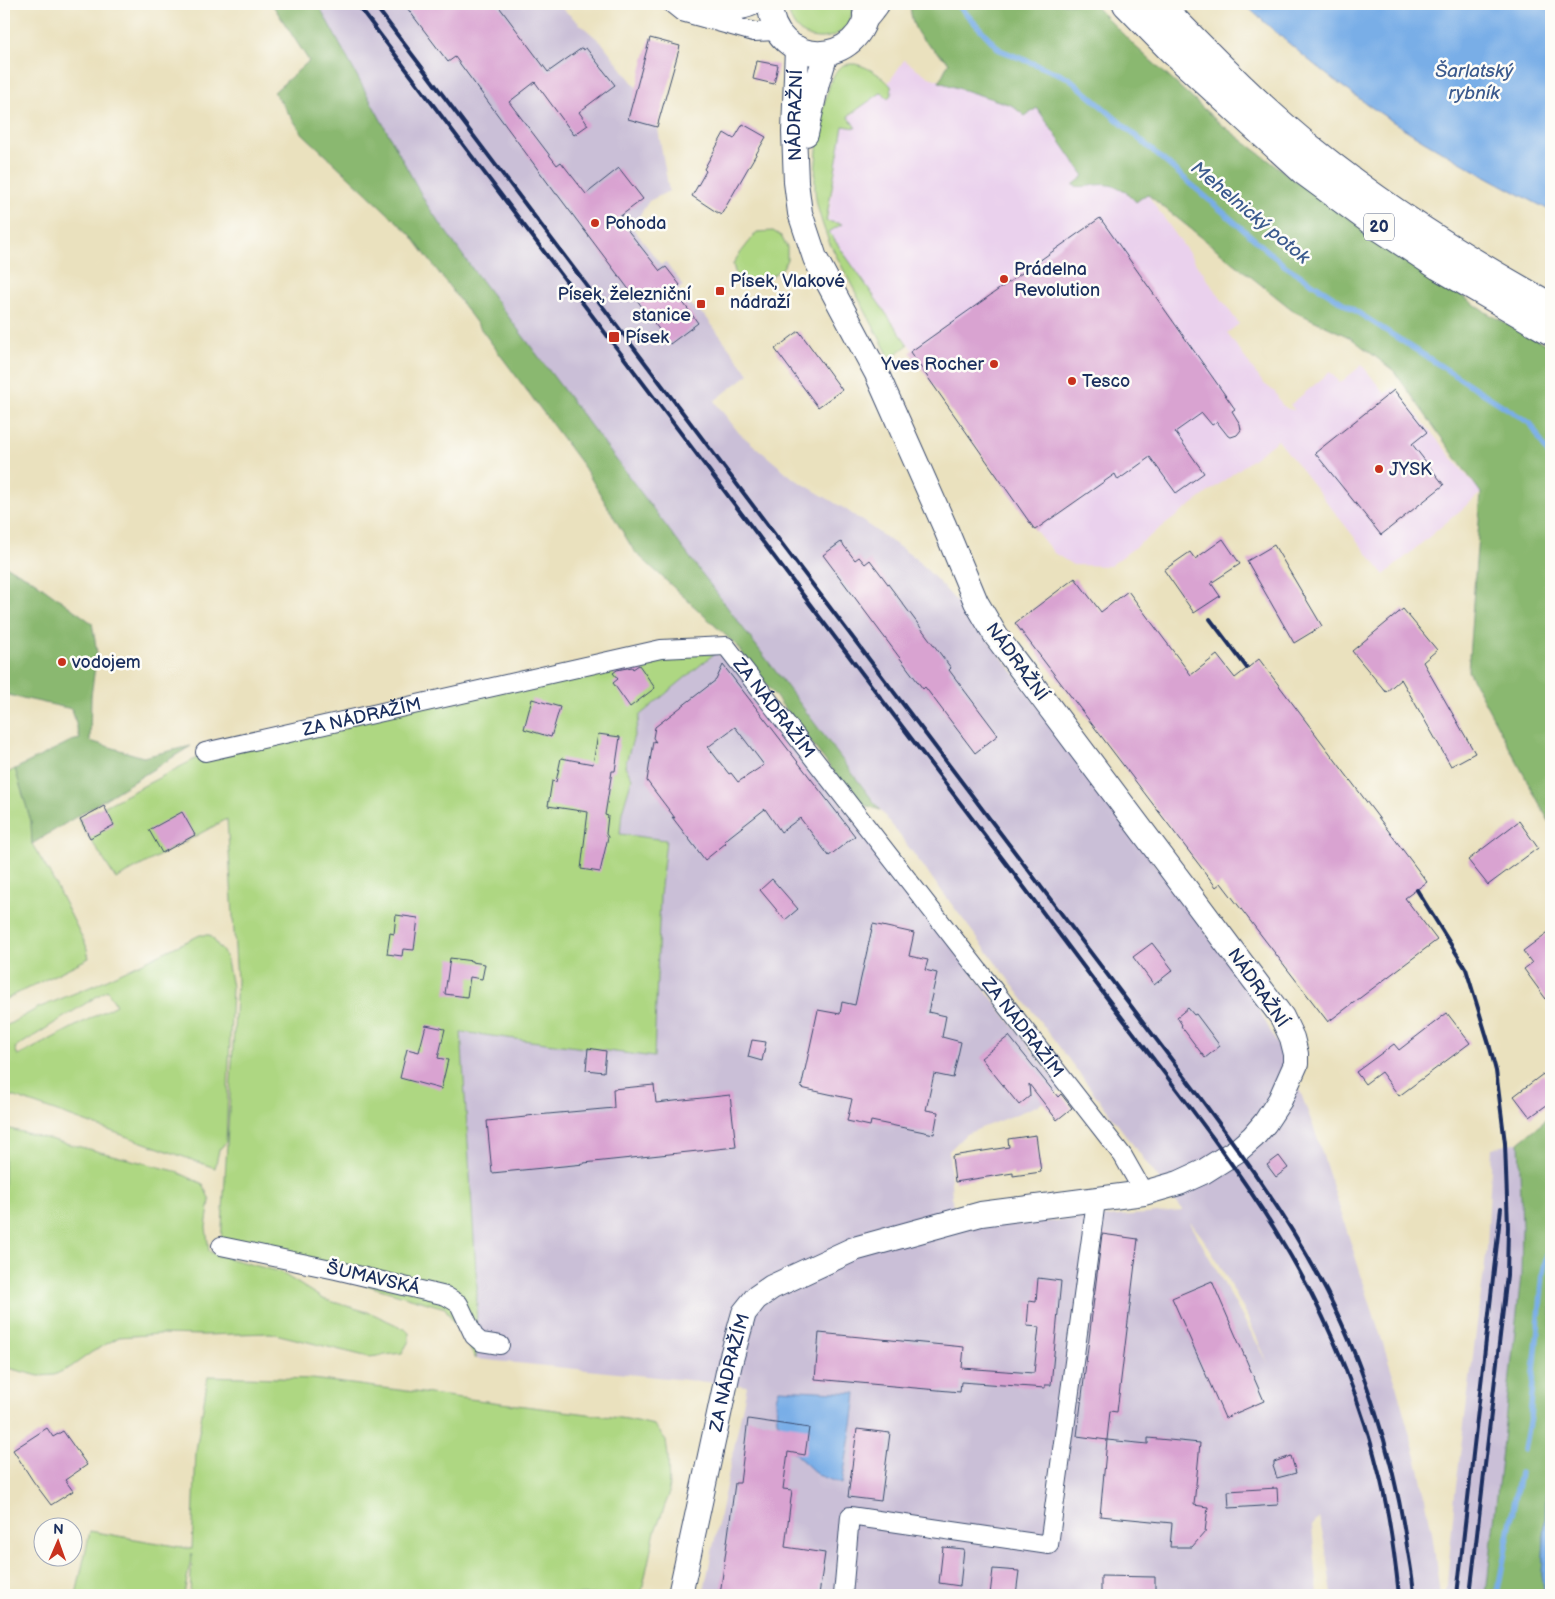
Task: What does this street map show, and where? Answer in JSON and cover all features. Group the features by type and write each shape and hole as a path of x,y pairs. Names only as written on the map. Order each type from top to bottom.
{"highway":[{"name":"20","path":"1127,4 1173,51 1304,171 1380,227 1432,261 1551,331"},
{"name":"20","path":"1158,4 1237,84 1314,152 1379,200 1453,250 1551,307"}],"main road":[{"path":"770,4 772,19 786,41 809,53 826,54 846,45 856,37 865,23 870,7"},
{"name":"NÁDRAŽNÍ","path":"797,48 794,132 796,182 800,213 815,258 876,372 976,602 996,636 1276,1009 1285,1024 1292,1038 1296,1054 1296,1064 1280,1100"},
{"name":"NÁDRAŽNÍ","path":"796,182 811,108 826,54"},
{"name":"ZA NÁDRAŽÍM","path":"680,1595 730,1363 744,1313 756,1298 772,1287 854,1249 981,1214 1096,1201 1144,1193 1191,1178 1238,1150 1265,1123 1280,1100"}],"street":[{"path":"672,4 682,12 754,32 778,31"},
{"path":"693,15 737,11 748,9 758,4"},
{"name":"ZA NÁDRAŽÍM","path":"205,752 661,649 726,646 1122,1156 1144,1193"},
{"path":"843,1595 850,1516 1050,1545 1096,1201"},
{"name":"ŠUMAVSKÁ","path":"221,1246 336,1270 446,1296 460,1304 474,1336 480,1342 500,1345"}],"shaded area":[{"path":"318,4 557,4 603,44 655,112 669,191 649,201 632,227 661,265 665,262 683,285 678,291 690,305 706,317 749,374 714,401 739,433 793,478 845,509 915,558 938,581 966,612 1007,664 1248,989 1295,1078 1314,1128 1395,1381 1419,1468 1432,1532 1440,1595 1332,1595 1319,1518 1312,1526 1318,1595 703,1595 747,1386 476,1359 477,1287 461,1031 660,896 666,841 620,834 622,812 632,778 625,767 640,715 715,653 732,662 1062,1089 1039,1105 966,1134 949,1151 954,1229 1183,1211 471,267 427,205","holes":["1188,1219 1221,1267 1247,1316 1268,1363"]},
{"path":"904,60 929,77 1011,105 1025,116 1037,108 1085,176 1074,185 1106,184 1121,188 1136,202 1147,194 1239,324 1227,333 1263,383 1275,392 1282,405 1288,409 1295,410 1290,405 1330,372 1341,382 1362,365 1385,394 1394,387 1481,493 1384,575 1278,440 1110,566 1073,565 1054,553 1035,530 909,345 826,228 844,120 883,91"},
{"path":"1519,1142 1522,1227 1521,1276 1486,1595 1446,1595 1455,1494 1487,1248 1492,1148"}],"green space":[{"path":"272,4 318,4 427,205 471,267 880,810 858,803 735,644 634,551 584,467 410,234 302,133 274,92 309,61"},
{"path":"789,4 852,4 850,19 843,29 833,36 820,38 808,36 798,30 791,19"},
{"path":"910,4 1093,4 1137,48 1217,121 1301,185 1487,313 1551,347 1551,825 1468,671 1481,493 1394,371 1351,338 1294,311 1147,194 1136,202 1126,192 1115,186 1081,187 1073,185 1084,176 1037,108 1025,116 1011,105 939,82 949,62 921,38 911,15"},
{"path":"855,64 879,75 891,86 892,93 888,99 882,92 848,116 856,128 843,126 826,221 842,224 829,232 908,345 890,358 829,242 820,216 815,190 820,125 828,89 840,67"},
{"path":"773,231 781,236 787,247 787,259 783,268 760,284 748,284 736,276 733,264 757,232"},
{"path":"4,565 34,581 92,623 97,652 91,696 90,741 143,757 191,746 32,844 31,821 15,769 71,741 80,739 72,709 4,694"},
{"path":"715,653 640,715 625,766 632,778 622,812 620,834 666,840 660,896 654,1057 461,1032 477,1287 476,1359 445,1308 221,1243 237,981 227,819 116,879 78,820 222,745 613,659"},
{"path":"15,769 31,821 32,844 50,874 86,945 89,958 4,1000 4,775"},
{"path":"200,935 210,935 226,956 232,987 226,1142 219,1150 215,1168 4,1093 4,1027 38,1008 95,985","holes":["107,990 116,1005 18,1056 15,1048"]},
{"path":"4,1113 6,1128 175,1171 203,1184 210,1201 206,1227 209,1251 216,1255 280,1272 323,1299 371,1313 405,1329 409,1333 409,1341 402,1353 369,1357 271,1333 159,1334 119,1337 92,1352 71,1367 54,1375 39,1376 4,1367"},
{"path":"1551,1116 1551,1416 1542,1575 1545,1595 1486,1595 1521,1276 1522,1227 1519,1142"},
{"path":"208,1376 312,1379 627,1419 654,1425 666,1440 669,1495 655,1531 641,1595 190,1595 192,1553 184,1595 76,1595 90,1531 192,1549 196,1451"}],"water":[{"name":"Šarlatský rybník","path":"1244,4 1551,4 1551,211 1446,154 1370,107 1294,48"},
{"path":"779,1389 856,1393 842,1484 818,1475 793,1452 777,1420 776,1398"},
{"path":"1551,1416 1551,1595 1545,1595 1542,1575"}],"building":[{"path":"404,4 497,4 548,72 582,48 583,50 586,48 615,85 579,112 588,125 574,135 535,82 509,102 557,165 561,162 586,194 619,168 643,199 618,218 660,271 666,267 680,285 674,290 698,323 670,344 455,57 448,62"},
{"path":"650,38 680,46 657,127 628,119"},
{"path":"757,61 778,65 774,84 753,79"},
{"path":"743,124 766,137 721,215 692,196 706,171 704,169 724,133 734,139"},
{"name":"Tesco","path":"1100,218 1235,409 1232,411 1240,424 1241,430 1237,435 1228,436 1217,422 1212,425 1202,413 1175,432 1204,473 1176,493 1150,457 1118,480 1115,474 1035,530 910,352"},
{"path":"799,331 842,390 818,407 775,349"},
{"name":"JYSK","path":"1394,390 1427,432 1412,444 1444,485 1381,535 1315,453"},
{"path":"1223,539 1240,564 1211,583 1220,596 1194,613 1164,570 1190,552 1195,559"},
{"path":"841,542 855,560 859,557 865,564 870,560 951,668 949,670 998,735 975,753 925,687 923,689 823,555"},
{"path":"1274,545 1322,626 1294,643 1247,561"},
{"path":"1075,578 1101,612 1128,591 1191,675 1217,655 1235,678 1259,659 1427,882 1405,898 1437,940 1328,1022 1221,883 1216,887 1015,623"},
{"path":"1403,609 1437,650 1423,662 1475,753 1451,766 1401,679 1386,692 1352,651"},
{"path":"639,665 655,688 630,707 613,683 618,679 613,673 617,670 632,667 633,669"},
{"path":"723,665 855,836 829,856 800,818 781,832 765,809 724,841 726,843 705,860 647,781 653,741 656,742 653,738 655,727 716,680","holes":["735,727 764,765 738,782 731,773 729,774 708,747"]},
{"path":"532,699 560,707 551,737 524,729"},
{"path":"598,734 620,737 615,771 612,771 605,815 608,816 606,834 608,837 600,872 581,869 588,812 548,806 552,781 556,782 561,758 593,764"},
{"path":"104,806 114,825 90,838 80,819"},
{"path":"182,812 195,835 162,853 149,830"},
{"path":"1519,821 1538,848 1488,885 1468,860"},
{"path":"772,879 798,909 785,920 760,890"},
{"path":"396,915 418,918 414,950 403,949 402,956 387,954 390,933 394,934"},
{"path":"873,924 914,933 909,956 928,960 925,970 937,973 928,1012 946,1016 942,1037 961,1042 953,1078 934,1074 926,1110 938,1112 934,1134 871,1121 870,1126 847,1121 852,1099 801,1088 818,1010 840,1014 842,1002 855,1005"},
{"path":"1551,930 1551,1006 1524,969 1532,963 1523,951"},
{"path":"1152,943 1173,970 1154,985 1133,957"},
{"path":"450,958 485,964 482,979 470,977 467,997 445,994"},
{"path":"1188,1008 1194,1015 1196,1014 1220,1046 1205,1058 1181,1026 1177,1017"},
{"path":"1447,1013 1470,1043 1399,1096 1381,1072 1365,1084 1356,1072 1394,1044 1399,1050"},
{"path":"426,1025 445,1029 438,1058 448,1060 441,1089 400,1078 407,1049 419,1052"},
{"path":"1009,1036 1058,1097 1061,1094 1072,1108 1057,1120 1029,1084 1030,1096 1019,1105 981,1058"},
{"path":"752,1040 766,1042 762,1061 748,1057"},
{"path":"588,1048 606,1051 604,1072 586,1070"},
{"path":"1543,1074 1551,1086 1551,1102 1530,1117 1514,1096"},
{"path":"654,1085 656,1103 730,1095 736,1147 492,1173 487,1121 614,1108 613,1089"},
{"path":"1036,1135 1041,1172 1013,1176 1013,1173 955,1182 952,1156 1009,1147 1008,1139"},
{"path":"1279,1156 1288,1168 1276,1177 1267,1165"},
{"path":"1102,1234 1138,1239 1117,1412 1110,1411 1107,1440 1077,1436"},
{"path":"1038,1278 1061,1281 1051,1385 1045,1385 1045,1388 961,1382 960,1392 815,1379 819,1333 964,1347 962,1368 1034,1373 1039,1327 1027,1326 1029,1301 1036,1302"},
{"path":"1212,1281 1264,1401 1225,1418 1172,1298"},
{"path":"748,1419 809,1428 805,1455 788,1452 783,1489 792,1490 785,1547 825,1553 819,1595 720,1595 735,1483 740,1483"},
{"path":"47,1428 53,1437 63,1431 87,1465 65,1480 73,1491 51,1505 13,1450"},
{"path":"857,1429 890,1433 881,1501 848,1497"},
{"path":"1148,1438 1200,1443 1194,1505 1208,1507 1205,1532 1192,1547 1170,1547 1172,1523 1100,1516 1107,1440 1148,1444"},
{"path":"1291,1456 1296,1473 1277,1478 1273,1466 1274,1462"},
{"path":"1277,1488 1278,1505 1229,1508 1228,1491"},
{"path":"943,1547 964,1549 960,1586 939,1583"},
{"path":"993,1569 1019,1571 1016,1595 990,1595"},
{"path":"1101,1576 1155,1577 1155,1595 1101,1595"}],"waterway":[{"name":"Mehelnický potok","path":"957,4 1000,50 1069,78 1284,265 1531,424 1551,459"},
{"path":"1524,1450 1530,1417 1543,1273 1551,1236"},
{"path":"1497,1595 1520,1473"}],"railway":[{"path":"357,4 1198,1117 1258,1203 1310,1292 1339,1353 1351,1384 1381,1481 1392,1538 1399,1595"},
{"path":"374,4 1193,1088 1275,1204 1305,1252 1335,1308 1362,1374 1385,1443 1394,1478 1414,1595"},
{"path":"1210,619 1247,668"},
{"path":"1417,890 1466,969 1496,1071 1505,1143 1508,1227 1507,1275 1470,1595"},
{"path":"1457,1595 1501,1208"}],"place":[{"name":"Pohoda","path":"595,223"},
{"name":"Prádelna Revolution","path":"1004,279"},
{"name":"Písek, Vlakové nádraží","path":"720,291"},
{"name":"Písek, železniční stanice","path":"701,304"},
{"name":"Písek","path":"614,337"},
{"name":"Yves Rocher","path":"994,364"},
{"name":"Tesco","path":"1072,381"},
{"name":"JYSK","path":"1379,469"},
{"name":"vodojem","path":"62,662"}]}
